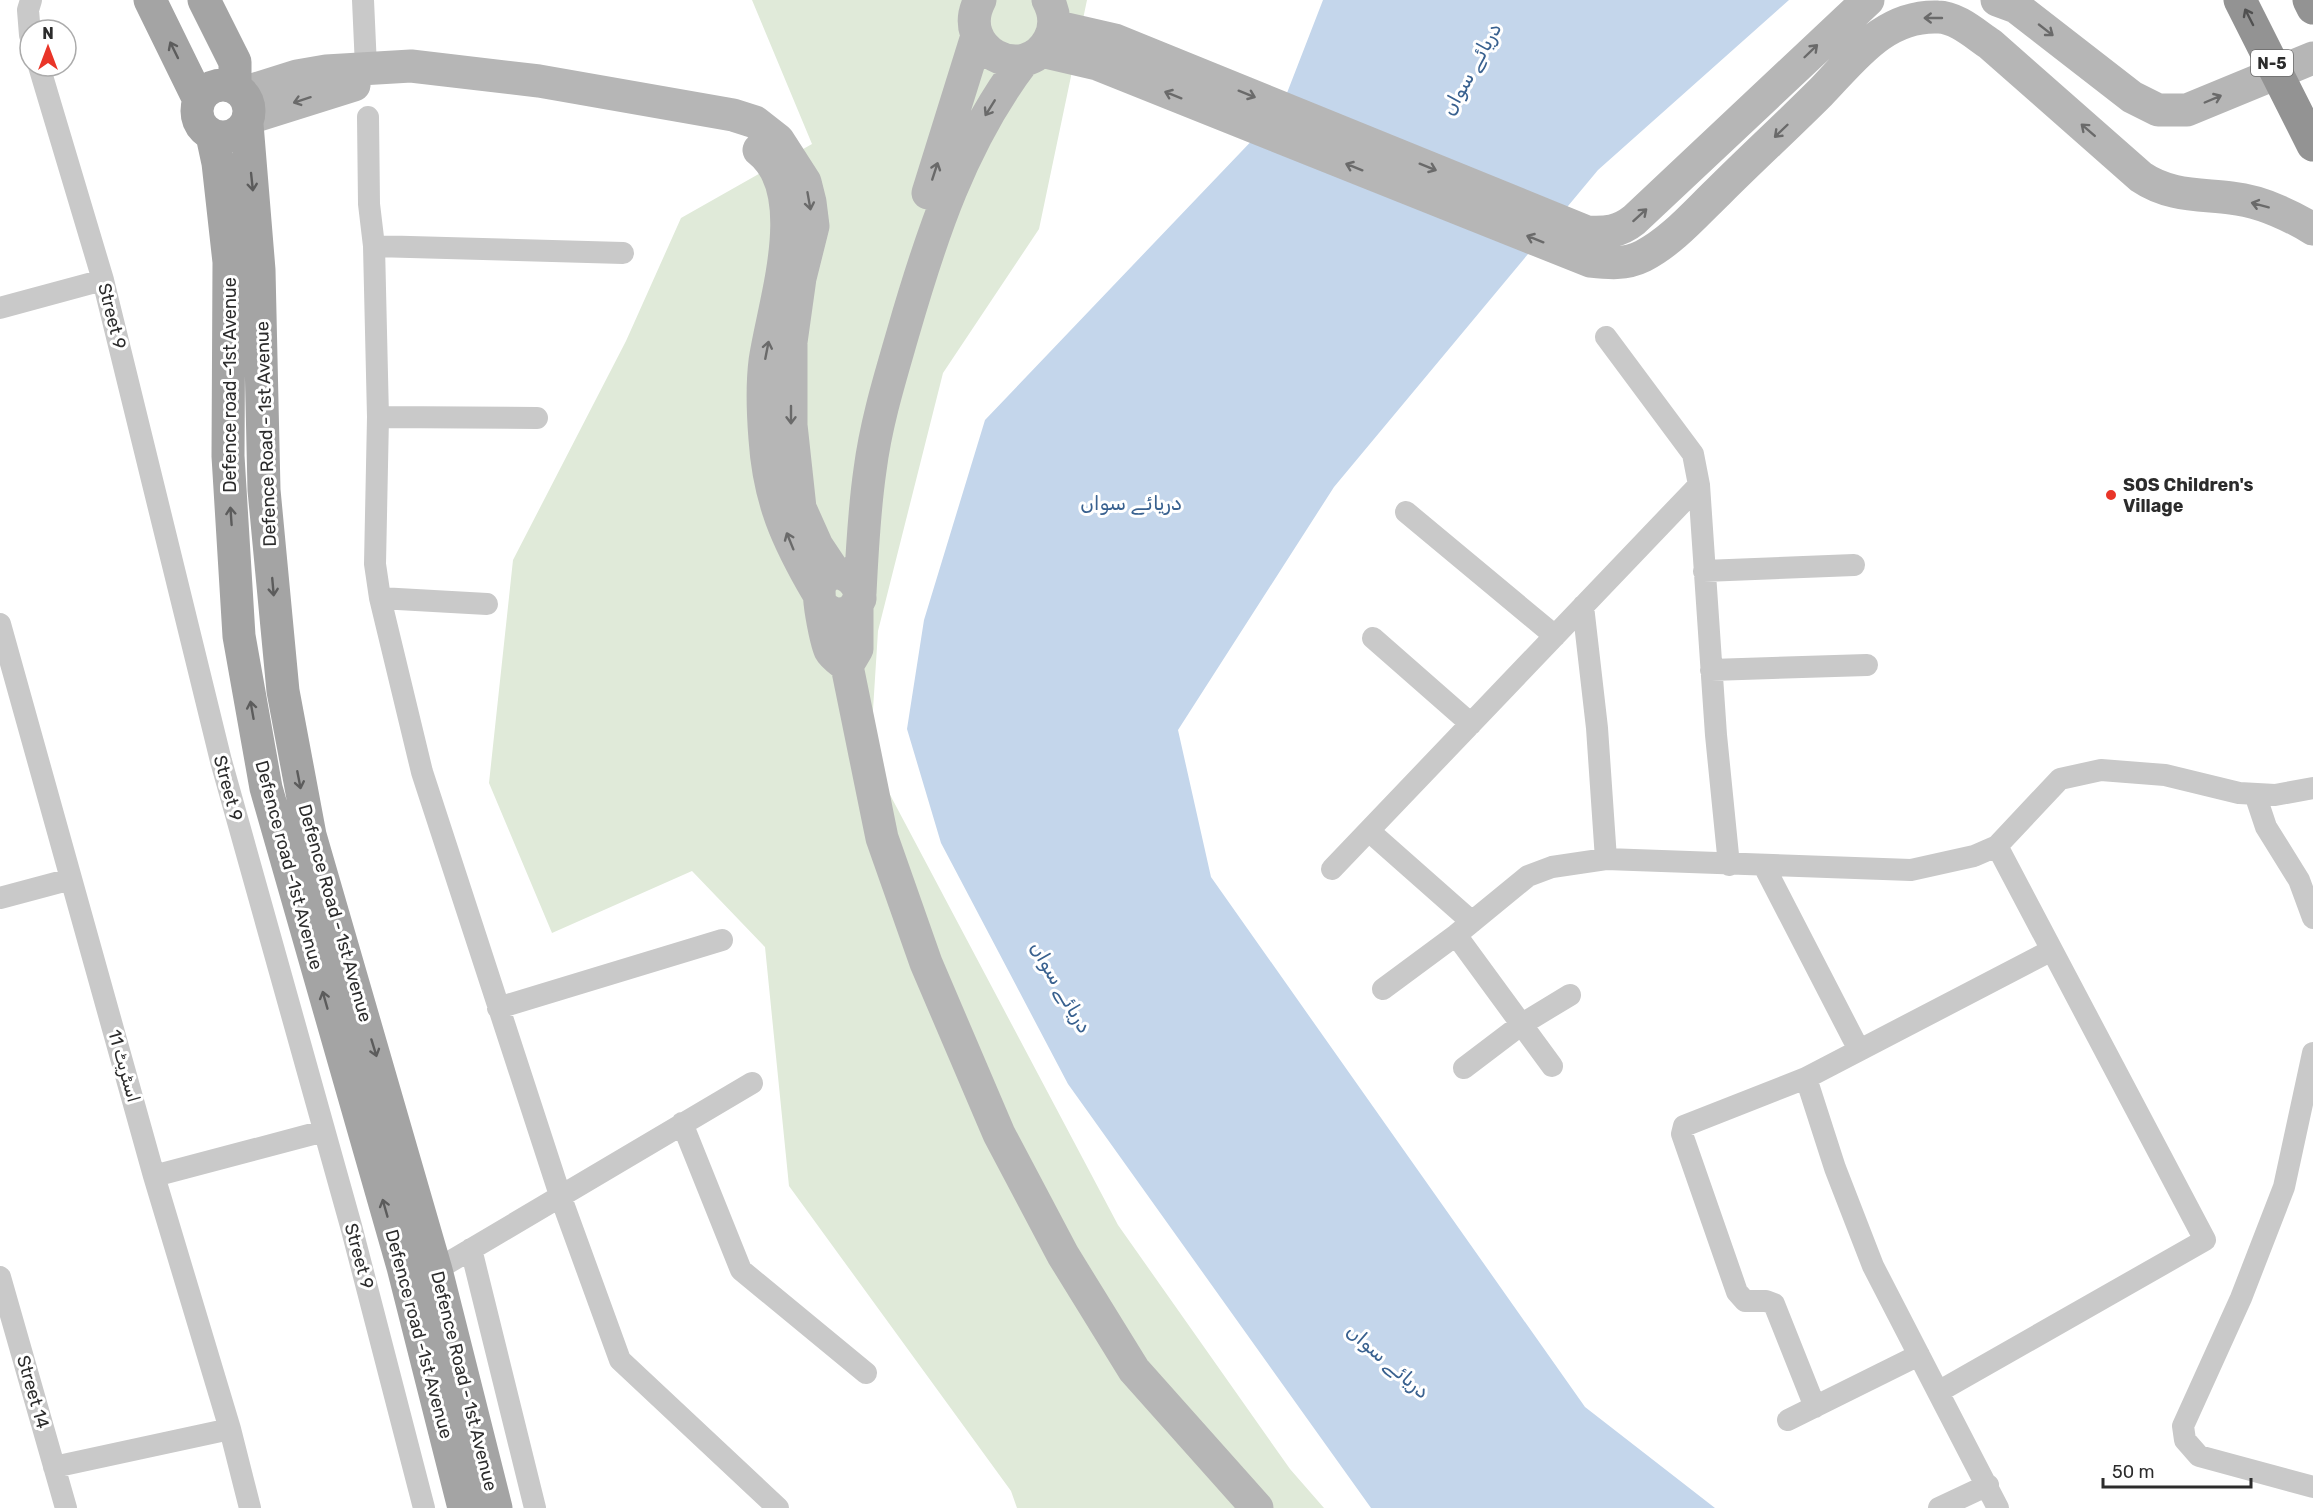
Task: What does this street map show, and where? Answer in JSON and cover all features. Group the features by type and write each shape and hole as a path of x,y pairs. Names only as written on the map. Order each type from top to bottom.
{"highway":[{"name":"N-5","path":"2240,0 2308,135"},
{"path":"2309,0 2313,8"}],"main road":[{"name":"Defence road -1st Avenue","path":"150,0 199,100 198,120 212,135 218,163 229,262 228,456 239,636 266,788 403,1267 464,1508"},
{"name":"Defence Road - 1st Avenue","path":"204,0 235,62 243,105 260,270 264,490 283,692 310,835 436,1270 496,1508"},
{"path":"980,0 974,17 977,36 932,183 895,286 868,384 851,468 839,591 830,650 847,666 882,838 926,963 999,1134 1063,1256 1134,1370 1257,1508"},
{"path":"1588,247 1608,233 1623,229 1634,220 1868,0"},
{"path":"1997,0 2016,7 2132,97 2158,110 2187,110 2313,58"},
{"path":"1042,34 1106,52 1588,247 1617,264 1642,256 1663,243 1821,92 1865,45 1911,18 1941,17 1963,27 1990,44 2141,177 2157,188 2185,194 2233,198 2285,212 2313,229"},
{"path":"839,591 868,482 877,428 927,250 968,148 986,114 1042,34"},
{"path":"977,36 988,51 1005,60 1042,34"},
{"path":"212,135 233,136 243,105 297,76 366,67 411,66 539,81 733,115 755,122 778,140 805,182 813,226 800,278 791,342 791,425 800,508 839,591"},
{"path":"199,100 204,93 218,85 243,105 357,84 421,83 523,95 740,136 764,155 779,179 786,205 786,254 765,363 765,436 775,505 794,552 839,591"},
{"path":"372,1162 404,1155"}],"street":[{"path":"29,18 28,9 31,0"},
{"path":"363,0 366,67"},
{"name":"Street 9","path":"43,78 103,280 221,761 324,1131 424,1508"},
{"path":"368,117 369,204 374,246 378,417 375,564 380,598 422,772 560,1195 620,1360 777,1508"},
{"path":"374,246 623,253"},
{"path":"0,308 103,280"},
{"path":"1606,337 1693,454 1698,485 1711,670 1729,865"},
{"path":"378,417 537,418"},
{"path":"1332,869 1698,485"},
{"path":"1406,512 1555,636"},
{"path":"1704,571 1854,565"},
{"path":"380,598 487,604"},
{"path":"1583,606 1597,728 1606,859"},
{"name":"اسٹریٹ 11","path":"0,624 154,1176 230,1429 250,1508"},
{"path":"1373,638 1471,724"},
{"path":"1711,670 1867,664"},
{"path":"1383,989 1528,876 1552,867 1606,859 1911,870 1974,856 1997,846 2060,778 2101,770 2165,775 2239,793 2275,795 2313,788"},
{"path":"2255,794 2266,827 2306,880 2313,918"},
{"path":"1369,831 1464,928 1522,1024 1552,1066"},
{"path":"1938,1392 2205,1240 1997,846"},
{"path":"1764,866 1859,1050"},
{"path":"0,898 71,879"},
{"path":"498,1008 722,940"},
{"path":"1815,1407 1774,1304 1766,1301 1745,1301 1737,1292 1682,1134 1684,1126 1806,1078 2052,950"},
{"path":"1464,1068 1522,1024 1570,995"},
{"path":"2313,1053 2284,1187 2241,1298 2183,1426 2185,1440 2199,1455 2313,1487"},
{"path":"1806,1078 1835,1168 1874,1266 1998,1508"},
{"path":"436,1270 752,1083"},
{"path":"682,1123 741,1270 866,1373"},
{"path":"154,1176 324,1131"},
{"path":"471,1249 535,1508"},
{"name":"Street 14","path":"0,1277 66,1508"},
{"path":"1788,1420 1918,1355"},
{"path":"54,1467 230,1429"},
{"path":"1939,1508 1988,1485"}],"green space":[{"path":"752,0 1087,0 1039,229 943,373 878,631 870,757 1118,1225 1290,1469 1324,1508 1017,1508 1011,1491 789,1186 765,947 692,871 552,933 489,783 513,560 626,341 681,218 812,144"}],"water":[{"name":"دریائے سواں","path":"1323,0 1789,0 1598,170 1334,487 1178,730 1211,877 1585,1407 1715,1508 1371,1508 1068,1084 941,843 907,729 924,620 985,420 1280,111"}],"place":[{"name":"SOS Children's Village","path":"2111,495"}]}
